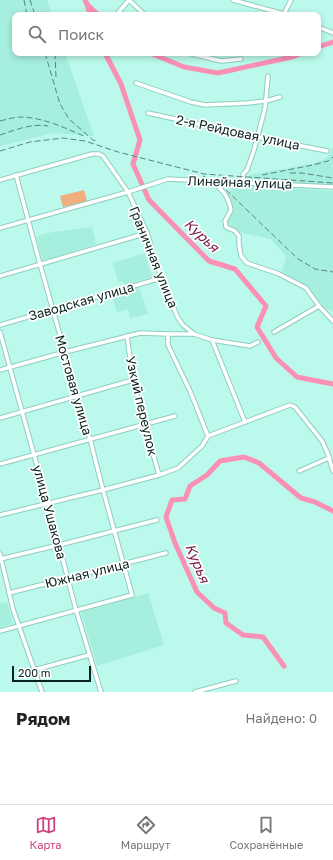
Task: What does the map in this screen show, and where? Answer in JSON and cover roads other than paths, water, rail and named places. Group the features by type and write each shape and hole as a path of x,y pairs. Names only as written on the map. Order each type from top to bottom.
{"street":[{"path":"119,12 129,0 142,12"},
{"path":"233,0 275,12"},
{"path":"286,12 291,0"},
{"path":"321,28 333,33"},
{"path":"200,56 221,61 241,59"},
{"path":"243,182 243,174 247,170 266,101 268,76"},
{"path":"136,83 184,100 205,105 248,103 266,101 280,97"},
{"name":"2-я Рейдовая улица","path":"148,113 327,151"},
{"name":"Граничная улица","path":"16,175 92,154 99,154 103,156 128,192 147,233 161,278 180,322 194,334"},
{"path":"0,180 16,175"},
{"name":"Мостовая улица","path":"16,175 132,595 76,610"},
{"name":"Линейная улица","path":"0,228 137,190 168,179 333,187"},
{"path":"212,181 223,191 229,200 231,210 224,221 226,227 235,231 239,236 241,256 248,263 279,274 306,288 319,306 333,321"},
{"path":"0,276 147,233"},
{"name":"Заводская улица","path":"0,325 161,278"},
{"path":"274,332 319,306"},
{"name":"улица Ушакова","path":"0,332 48,503 67,578 101,692"},
{"path":"0,370 126,336 145,333 194,334 212,340 250,346 258,342"},
{"path":"168,334 168,345 190,390 208,436"},
{"name":"Узкий переулок","path":"126,336 133,380 144,425 159,475"},
{"path":"212,340 245,422"},
{"path":"0,418 133,380"},
{"path":"0,516 159,475 178,468 202,446 208,436 292,405 322,441 333,471"},
{"path":"0,464 174,416"},
{"path":"299,471 329,458"},
{"path":"42,692 9,593 0,557 59,545 157,520"},
{"name":"Южная улица","path":"9,593 166,553"},
{"path":"0,631 76,610"},
{"path":"34,670 89,655"},
{"path":"194,692 236,681"}],"waterway":[{"name":"Курья","path":"85,0 95,12"},
{"name":"Курья","path":"87,4 89,12"},
{"path":"321,46 333,42"},
{"name":"Курья","path":"107,56 121,84 140,140 133,164 149,200 209,261 235,269 266,306 257,327 276,358 297,377 333,384"},
{"path":"157,56 184,67 218,73 294,56"},
{"name":"Курья","path":"284,666 263,637 243,635 226,623 225,613 214,608 197,592 175,543 166,517 172,500 185,499 190,486 207,475 220,461 244,457 259,463 301,498 315,502 333,511"}],"railway":[{"path":"24,0 26,12"},
{"path":"30,0 34,12"},
{"path":"46,56 60,104 69,119 93,140 98,142"},
{"path":"55,56 56,77"},
{"path":"0,121 19,117 39,119 86,137"},
{"path":"0,135 30,126 48,126"},
{"path":"0,151 30,142 63,138 85,141 118,152 204,174 333,183"},
{"path":"262,175 313,165 328,161 333,157"},
{"path":"290,173 302,173 333,178"},
{"path":"203,176 221,185 298,259 315,269 333,272"}]}
